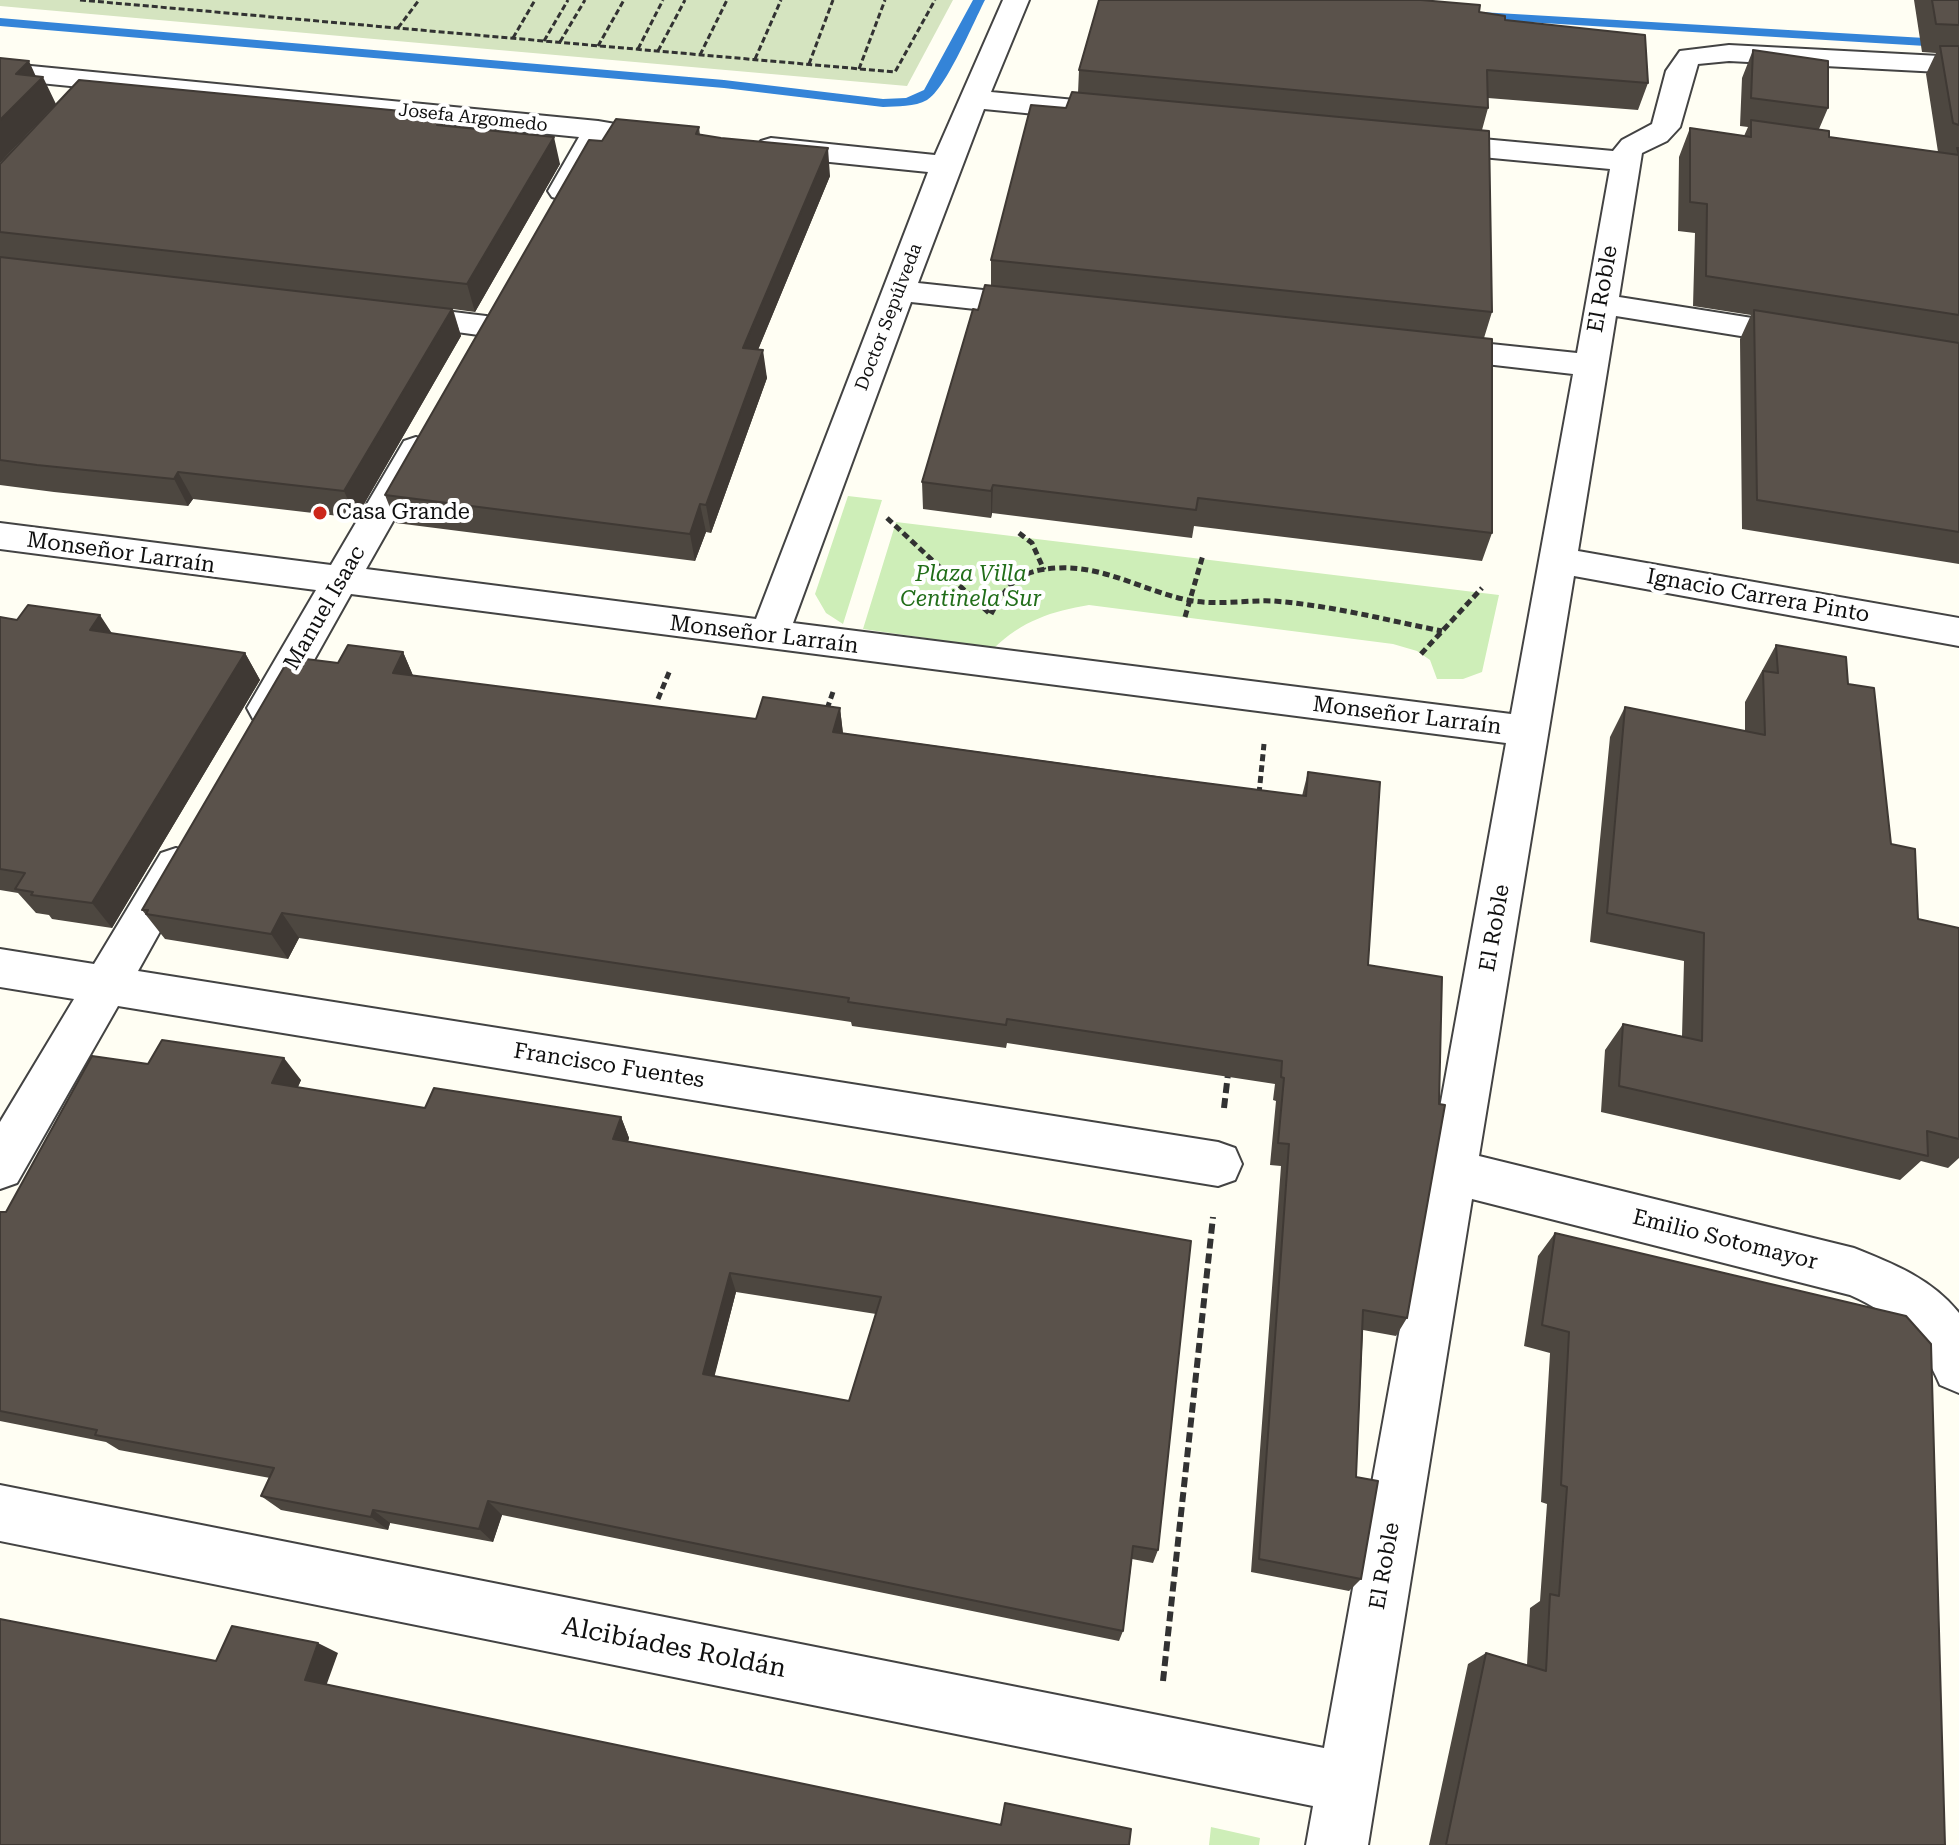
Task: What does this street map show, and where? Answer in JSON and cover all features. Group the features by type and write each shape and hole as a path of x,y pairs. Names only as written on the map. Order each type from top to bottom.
{"street":[{"name":"Doctor Sepúlveda","path":"769,636 946,165 1016,0"},
{"path":"1404,140 1625,161 1634,143 1680,129 1674,108 1680,70 1690,57 1711,54 1959,65"},
{"name":"Josefa Argomedo","path":"0,71 648,135"},
{"path":"69,111 98,80"},
{"path":"974,99 1152,116"},
{"path":"546,221 598,130"},
{"path":"743,144 946,165"},
{"name":"El Roble","path":"1337,1845 1625,161"},
{"path":"898,291 1067,309"},
{"path":"1600,304 1834,341"},
{"path":"370,312 486,326"},
{"path":"1399,344 1590,365"},
{"name":"Manuel Isaac","path":"247,743 433,420"},
{"name":"Monseñor Larraín","path":"0,536 341,582 1528,731"},
{"name":"Ignacio Carrera Pinto","path":"1557,560 1959,632"},
{"path":"0,1167 192,837"},
{"name":"Francisco Fuentes","path":"0,968 1218,1164"},
{"name":"Emilio Sotomayor","path":"1453,1172 1854,1272 1903,1293 1930,1314 1950,1344 1959,1367"},
{"name":"Alcibíades Roldán","path":"0,1513 1348,1783"}],"path":[{"path":"80,0 895,72 935,0"},
{"path":"398,28 419,0"},
{"path":"513,38 535,0"},
{"path":"544,41 568,0"},
{"path":"560,42 585,0"},
{"path":"598,46 624,0"},
{"path":"638,49 663,0"},
{"path":"658,51 685,0"},
{"path":"700,55 727,0"},
{"path":"755,59 781,0"},
{"path":"809,64 833,0"},
{"path":"859,69 885,0"},
{"path":"887,518 1000,624"},
{"path":"1019,533 1032,543 1044,570"},
{"path":"1185,617 1203,555"},
{"path":"991,615 1006,587 1026,574 1056,568 1095,570 1189,600 1213,603 1271,601 1307,605 1442,631"},
{"path":"1421,654 1482,588"},
{"path":"658,699 673,663"},
{"path":"826,710 835,685"}],"green space":[{"path":"0,0 953,0 907,86 0,6"},
{"path":"848,496 882,500 843,624 826,613 815,594"},
{"name":"Plaza Villa Centinela Sur","path":"896,522 1499,595 1482,672 1463,679 1437,679 1430,660 1417,651 1393,644 1089,605 1038,619 1015,631 994,648 863,629"},
{"path":"1211,1827 1260,1838 1259,1845 1209,1845"}],"building":[{"path":"1099,0 1421,0 1480,5 1479,12 1505,16 1505,20 1645,35 1648,83 1487,70 1488,108 1079,70"},
{"path":"1932,0 1959,0 1959,25 1936,24"},
{"path":"1940,46 1959,46 1959,125 1953,123"},
{"path":"1753,50 1828,61 1828,108 1751,98"},
{"path":"0,58 29,61 16,74 43,77 0,120"},
{"path":"79,80 443,115 437,125 554,137 467,284 0,232 0,164"},
{"path":"1072,92 1489,131 1492,312 991,260 1031,105 1066,108"},
{"path":"616,119 699,127 696,134 721,138 828,148 743,348 763,350 706,505 700,504 690,534 385,495 589,140 602,141"},
{"path":"1751,120 1829,131 1829,137 1959,155 1959,315 1706,276 1707,204 1690,202 1690,128 1751,137"},
{"path":"0,257 452,309 344,491 178,472 174,479 37,465 0,460"},
{"path":"985,285 1492,339 1492,533 1198,498 1196,510 993,485 991,491 922,482 973,309 978,310"},
{"path":"1754,310 1959,343 1959,532 1757,500"},
{"path":"28,605 100,615 90,630 245,653 92,903 31,895 33,892 15,889 25,873 0,869 0,617 17,620"},
{"path":"348,645 403,652 393,673 756,719 763,697 840,708 833,732 1158,777 1306,796 1308,772 1380,782 1368,965 1442,977 1439,1104 1445,1105 1407,1318 1363,1310 1356,1477 1378,1481 1361,1579 1259,1559 1289,1144 1278,1143 1284,1078 1281,1077 1282,1061 1007,1019 1006,1025 848,1002 849,998 282,913 271,934 146,914 148,910 142,910 290,657 338,663"},
{"path":"1776,645 1846,657 1848,684 1874,688 1891,844 1915,849 1918,919 1959,928 1959,1139 1927,1131 1928,1156 1619,1086 1623,1024 1702,1041 1704,933 1607,913 1625,707 1765,735 1763,671 1778,673"},
{"path":"162,1040 284,1058 272,1083 425,1108 434,1088 621,1117 613,1139 1191,1241 1158,1550 1133,1546 1123,1631 488,1501 479,1529 373,1510 371,1517 261,1496 274,1468 95,1435 97,1430 0,1411 0,1212 6,1212 92,1056 148,1064","holes":["730,1273 881,1297 849,1401 703,1374"]},
{"path":"1555,1233 1906,1316 1931,1344 1945,1845 1446,1845 1486,1653 1546,1671 1550,1594 1559,1596 1567,1487 1561,1485 1569,1332 1542,1325"},
{"path":"0,1619 216,1661 232,1626 318,1643 305,1680 1001,1825 1005,1803 1131,1829 1129,1845 0,1845"}],"waterway":[{"path":"0,22 724,84 883,103 906,102 928,93 944,69 979,0"},
{"path":"1480,16 1959,44"}],"place":[{"name":"Casa Grande","path":"320,513"}]}
